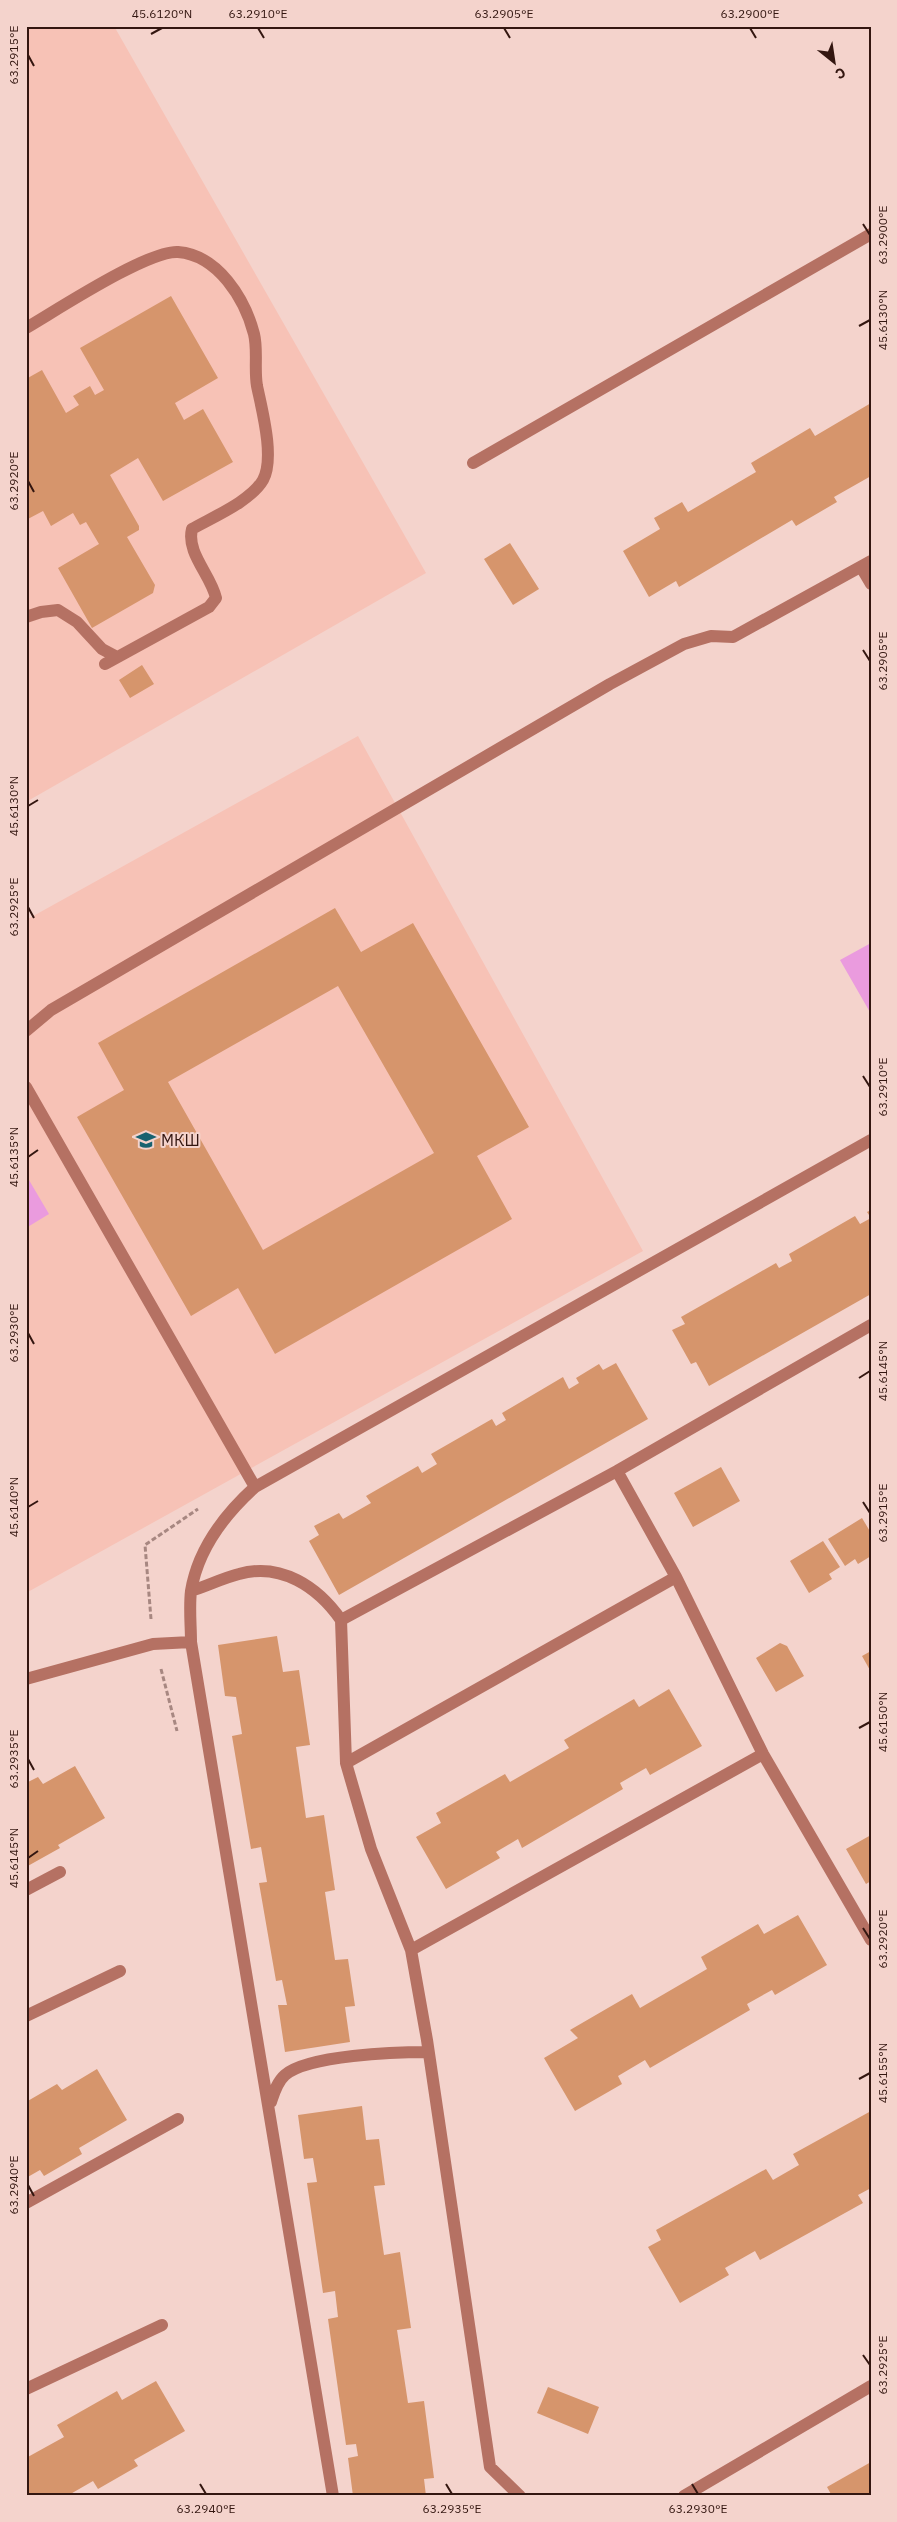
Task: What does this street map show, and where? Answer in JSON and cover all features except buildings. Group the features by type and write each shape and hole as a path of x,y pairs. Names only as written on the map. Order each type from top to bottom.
{"street":[{"path":"473,463 871,234"},
{"path":"26,328 136,265 157,255 178,252 196,257 216,269 229,282 245,309 254,335 255,373 263,415 267,468 263,480 251,495 192,529 190,536 195,554 214,586 216,598 210,607 105,664"},
{"path":"26,1031 50,1010 610,684 684,644 711,636 733,637 866,564 871,584"},
{"path":"26,617 41,612 58,610 77,622 102,649 117,657"},
{"path":"26,1087 255,1487"},
{"path":"333,2496 270,2105 191,1642 191,1591 206,1545 232,1508 255,1487 871,1140"},
{"path":"341,1620 617,1471 871,1326"},
{"path":"617,1471 676,1577 763,1754 871,1940"},
{"path":"191,1591 240,1573 276,1571 306,1584 333,1609 341,1620 346,1763 371,1849 411,1950 490,2467 520,2496"},
{"path":"346,1763 676,1577"},
{"path":"26,1679 153,1644 191,1642"},
{"path":"411,1950 763,1754"},
{"path":"26,1890 60,1872"},
{"path":"26,2016 120,1971"},
{"path":"270,2105 276,2087 285,2075 308,2064 394,2052 428,2052"},
{"path":"26,2203 178,2118"},
{"path":"26,2389 162,2325"},
{"path":"684,2496 871,2386"}],"shaded area":[{"path":"33,26 114,26 426,573 26,802 26,30"},
{"path":"358,736 643,1251 26,1593 26,920"},
{"path":"871,943 871,1014 840,960"},
{"path":"26,1175 49,1214 26,1228"}],"place":[{"name":"МКШ","path":"146,1140"}]}
